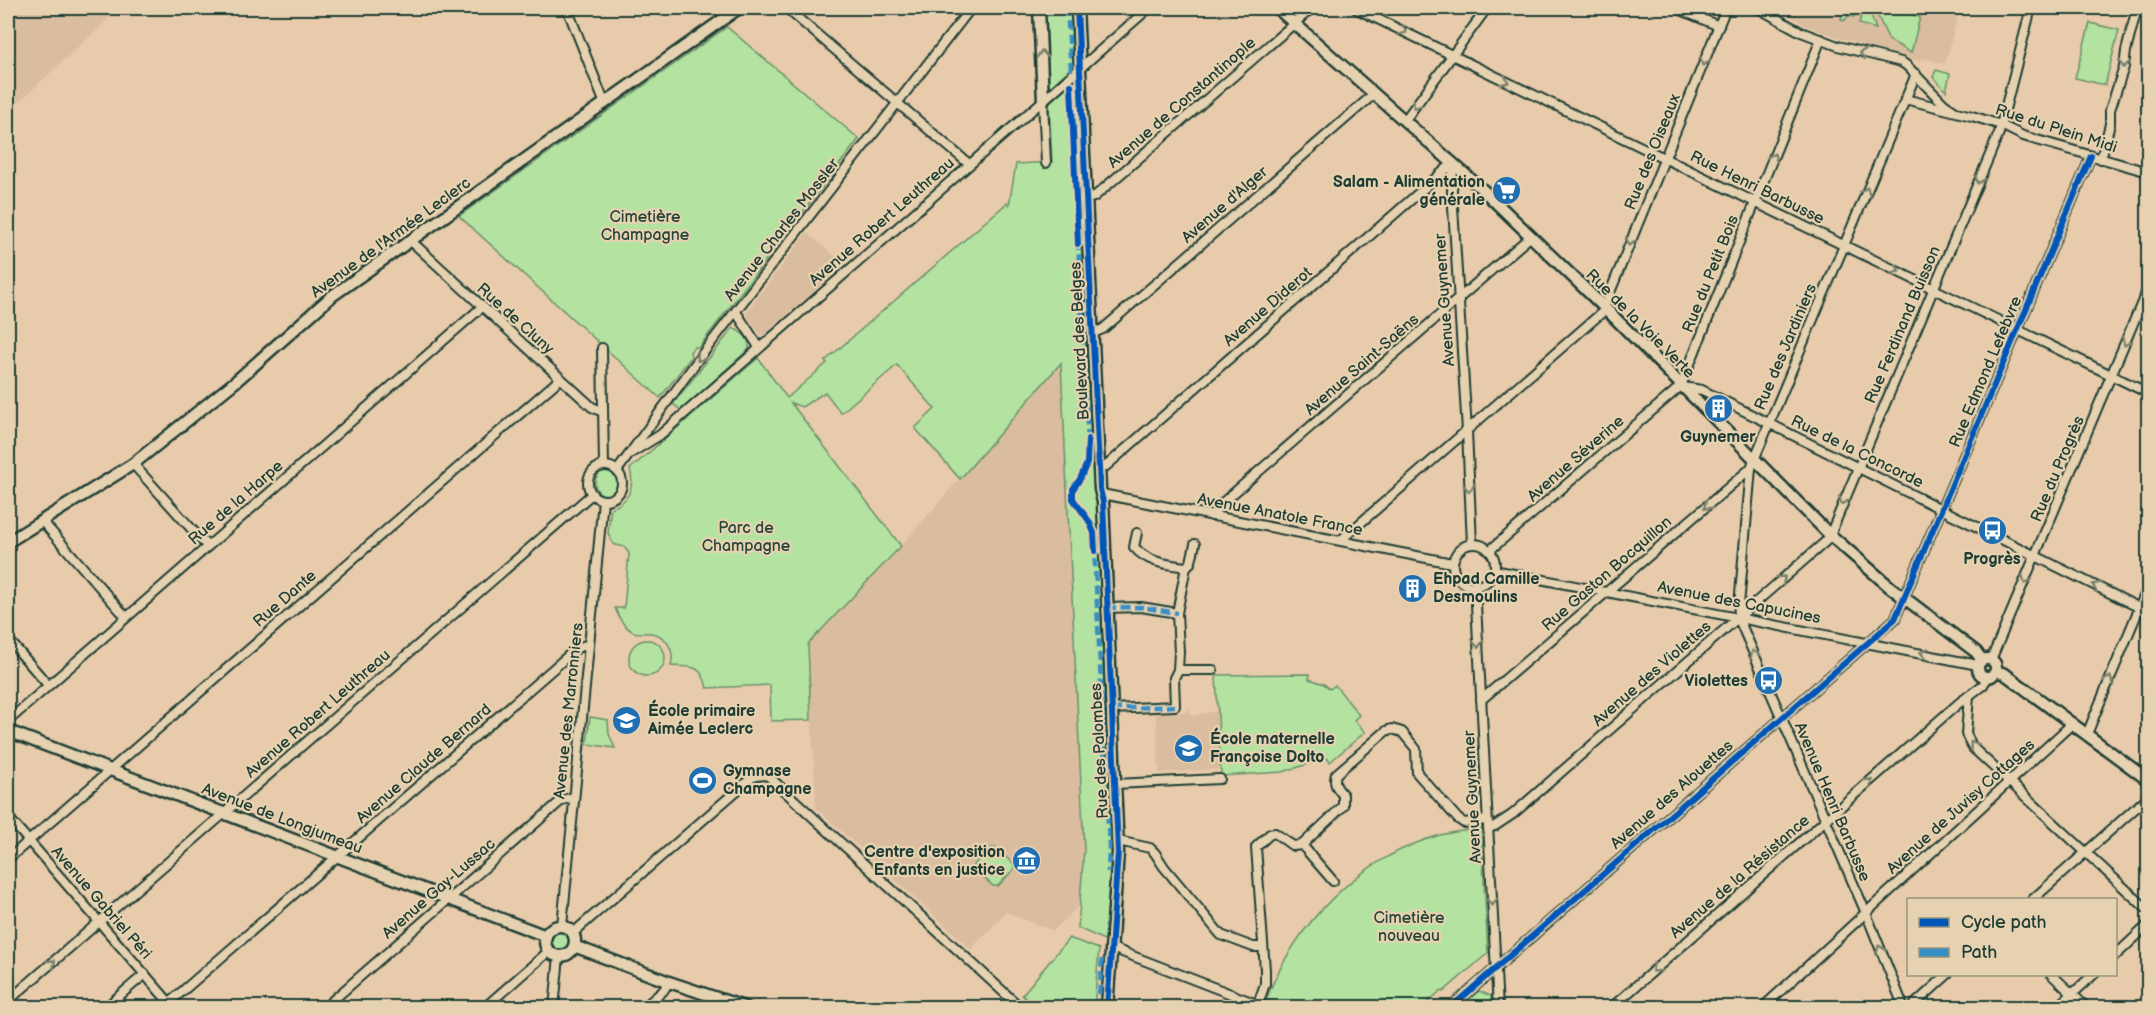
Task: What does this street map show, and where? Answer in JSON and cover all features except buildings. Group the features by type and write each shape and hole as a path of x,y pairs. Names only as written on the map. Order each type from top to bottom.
{"street":[{"path":"567,8 604,104"},
{"name":"Avenue de l'Armée Leclerc","path":"8,542 133,464 235,382 332,296 741,8"},
{"path":"786,8 969,164"},
{"name":"Avenue Charles Mossler","path":"617,471 650,424 971,8"},
{"path":"1039,8 1046,163"},
{"name":"Boulevard des Belges","path":"1077,8 1102,494"},
{"name":"Avenue Robert Leuthreau","path":"631,453 660,435 1149,8"},
{"name":"Rue de la Voie Verte","path":"1277,8 1453,163 1531,236 1681,386 1753,464 1830,535 1905,598 1976,652 1984,661 1996,666 1992,674"},
{"name":"Avenue de Constantinople","path":"1087,199 1094,197 1312,8"},
{"name":"Rue Henri Barbusse","path":"1355,8 2148,393"},
{"path":"1405,120 1487,8"},
{"path":"1676,8 1719,26"},
{"name":"Rue des Oiseaux","path":"1605,308 1726,8"},
{"name":"Rue du Plein Midi","path":"1758,8 1801,32 1846,48 1901,62 1954,111"},
{"name":"Rue Ferdinand Buisson","path":"1830,535 2001,125 2031,8"},
{"path":"2101,159 2110,124 2110,110 2124,67 2137,8"},
{"name":"Rue du Petit Bois","path":"1681,386 1821,39"},
{"name":"Rue des Jardiniers","path":"1753,464 1916,74"},
{"name":"Avenue d'Alger","path":"1093,333 1103,329 1374,93"},
{"name":"Rue du Plein Midi","path":"1905,99 2001,125 2023,136 2148,172"},
{"name":"Rue Edmond Lefebvre","path":"1905,598 2091,156"},
{"name":"Avenue Guynemer","path":"1453,163 1452,191 1472,544"},
{"name":"Avenue Diderot","path":"1099,468 1105,467 1453,163"},
{"name":"Avenue Saint-Saëns","path":"1212,516 1221,504 1531,236"},
{"name":"Rue de Cluny","path":"411,241 560,379 592,407 603,412"},
{"name":"Rue du Progrès","path":"1984,661 2036,556 2148,288"},
{"name":"Rue de la Harpe","path":"8,721 482,308"},
{"path":"1341,540 1484,417 1605,308"},
{"path":"736,312 759,347"},
{"path":"602,348 604,465"},
{"name":"Rue Dante","path":"8,859 560,379"},
{"name":"Rue de la Concorde","path":"1681,386 1702,390 2148,612"},
{"name":"Avenue Séverine","path":"1489,551 1681,386"},
{"path":"133,464 207,546"},
{"name":"Rue Gaston Bocquillon","path":"1481,700 1753,464"},
{"name":"Avenue Henri Barbusse","path":"1753,464 1738,617 1866,913 1901,1005"},
{"path":"604,465 617,471 622,480 620,490 613,498 603,500 592,494 587,484 594,469 604,465"},
{"name":"Avenue Robert Leuthreau","path":"8,1001 592,494"},
{"name":"Avenue Anatole France","path":"1102,494 1452,563"},
{"name":"Rue des Palombes","path":"1102,494 1118,841 1107,1008"},
{"name":"Avenue des Marronniers","path":"562,926 603,500"},
{"path":"42,521 126,616"},
{"path":"1137,533 1134,548 1145,558 1186,567"},
{"name":"Avenue des Violettes","path":"1487,824 1495,826 1514,814 1825,542 1830,535"},
{"path":"1112,709 1175,706 1174,678 1178,670 1177,613 1186,567 1191,562 1195,544"},
{"path":"1472,544 1482,546 1489,551 1494,560 1494,570 1487,581 1475,586 1460,581 1453,570 1452,563 1457,552 1472,544"},
{"name":"Avenue des Capucines","path":"1494,570 1869,642 1984,661"},
{"name":"Avenue Guynemer","path":"1475,586 1498,1008"},
{"path":"2087,734 2148,586"},
{"name":"Avenue des Alouettes","path":"1450,1008 1895,620 1905,598"},
{"path":"1107,608 1141,607 1177,613"},
{"path":"8,639 48,685"},
{"name":"Avenue Claude Bernard","path":"172,1005 338,856 577,648 589,644"},
{"name":"Rue de la Voie Verte","path":"1984,661 1981,675 2005,674 2148,780"},
{"path":"1178,670 1212,670"},
{"name":"Avenue de la Résistance","path":"1611,1008 1992,674"},
{"path":"1969,696 1966,736 1973,748 2148,910"},
{"name":"Avenue de Juvisy Cottages","path":"1762,1008 2073,723"},
{"path":"1258,1004 1265,984 1256,847 1269,834 1275,833 1293,846 1302,845 1343,806 1343,795 1336,787 1334,780 1336,774 1386,731 1392,729 1402,732 1416,749 1417,773 1458,819 1464,823 1487,824"},
{"name":"Avenue de Longjumeau","path":"8,731 546,936"},
{"path":"573,933 749,780 755,776 767,775 1021,1008"},
{"path":"1115,784 1221,779"},
{"name":"Avenue Gay-Lussac","path":"324,1008 562,800 574,797"},
{"path":"2034,898 2148,797"},
{"name":"Avenue Gabriel Péri","path":"8,817 172,1005"},
{"path":"1118,841 1150,848 1221,935 1253,947 1263,947"},
{"path":"1302,845 1333,881"},
{"path":"2117,953 2148,925"},
{"path":"562,926 573,933 576,942 568,954 554,953 545,944 546,936 552,928 562,926"},
{"path":"574,946 669,982 747,1008"},
{"path":"1112,948 1267,1008"},
{"path":"484,1008 554,953"},
{"path":"554,953 554,1008"},
{"path":"105,1008 145,974"},
{"path":"1901,1005 1907,1001 1916,1006 1947,976"},
{"path":"2052,976 2087,1008"},
{"path":"2057,1008 2093,976"},
{"path":"644,1008 663,991 669,982"}],"shaded area":[{"path":"8,8 120,8 8,112"},
{"path":"1789,8 1960,8 1945,64 1921,58 1920,61 1842,39 1804,25 1786,12"},
{"path":"807,233 845,264 764,335 760,334 747,316 748,310"},
{"path":"1061,362 1084,849 1080,905 1053,931 1006,912 971,949 816,808 808,644 901,546"},
{"name":"École maternelle Françoise Dolto","path":"1189,707 1191,716 1217,711 1220,769 1159,773 1156,713 1185,712"}],"green space":[{"path":"1043,8 1074,8 1076,63 1051,86 1047,84"},
{"path":"1859,8 1854,17 1848,16 1844,21 1841,19 1843,13 1840,10"},
{"path":"1863,8 1871,16 1876,29 1859,24"},
{"path":"1874,8 1884,8 1920,17 1911,53 1889,40"},
{"path":"2090,23 2119,30 2105,85 2075,78"},
{"name":"Cimetière Champagne","path":"727,27 859,139 699,347 694,347 690,352 691,357 660,398 459,216"},
{"path":"1936,70 1950,74 1946,91 1933,77"},
{"name":"Parc de Champagne","path":"1069,85 1076,89 1095,467 1093,480 1099,501 1114,840 1107,939 1104,940 1078,928 1084,849 1061,363 960,479 915,428 935,409 897,365 841,413 825,392 802,407 791,403 901,546 808,644 811,720 771,721 770,685 707,688 698,670 671,666 671,649 665,640 657,634 637,633 626,627 615,608 624,608 629,553 624,547 613,544 608,533 611,508 626,498 631,488 630,469 758,358 787,398 827,363 825,361 1007,203 1009,205 1016,164 1052,162 1049,103"},
{"path":"733,328 745,336 749,349 681,410 673,404"},
{"path":"607,471 612,472 618,478 618,488 612,494 607,495 602,494 596,488 595,483 596,478 602,472"},
{"path":"647,640 660,645 665,658 660,671 647,676 634,671 629,658 634,645"},
{"path":"1310,674 1309,679 1324,684 1330,689 1335,685 1359,715 1354,720 1365,732 1330,762 1327,758 1283,772 1221,776 1216,675"},
{"path":"590,717 608,720 609,734 615,748 587,744"},
{"name":"Cimetière nouveau","path":"1481,828 1488,953 1443,992 1441,991 1424,1005 1425,1007 1286,1007 1266,1000 1294,945 1334,897 1357,877 1410,845 1440,835"},
{"path":"990,848 995,848 1014,864 1014,869 998,886 993,886 975,870 974,865"},
{"path":"560,932 566,935 569,941 566,947 560,950 554,947 551,941 554,935"},
{"path":"1069,938 1099,949 1094,1007 1035,1007 1022,995"},
{"path":"1479,991 1491,996 1491,1007 1460,1007"}],"marked path":[{"path":"1067,8 1071,71"},
{"path":"1078,241 1088,445"},
{"path":"1094,545 1109,847 1108,872"},
{"path":"1107,608 1141,607 1177,613"},
{"path":"1112,709 1175,706"},
{"path":"1098,1008 1102,959"}],"cycle path":[{"path":"1077,8 1100,489 1103,502 1118,852 1107,1008"},
{"path":"1071,85 1078,244"},
{"path":"1450,1008 1895,619 2091,156"},
{"path":"1088,439 1087,463 1073,489 1073,499 1089,521 1094,533 1095,551"}],"place":[{"name":"Salam - Alimentation générale","path":"1506,191"},
{"name":"Guynemer","path":"1718,409"},
{"name":"Progrès","path":"1992,531"},
{"name":"Ehpad Camille Desmoulins","path":"1412,588"},
{"name":"Violettes","path":"1769,681"},
{"name":"École primaire Aimée Leclerc","path":"627,720"},
{"name":"École maternelle Françoise Dolto","path":"1189,748"},
{"name":"Gymnase Champagne","path":"702,780"},
{"name":"Centre d'exposition Enfants en justice","path":"1026,861"}]}
